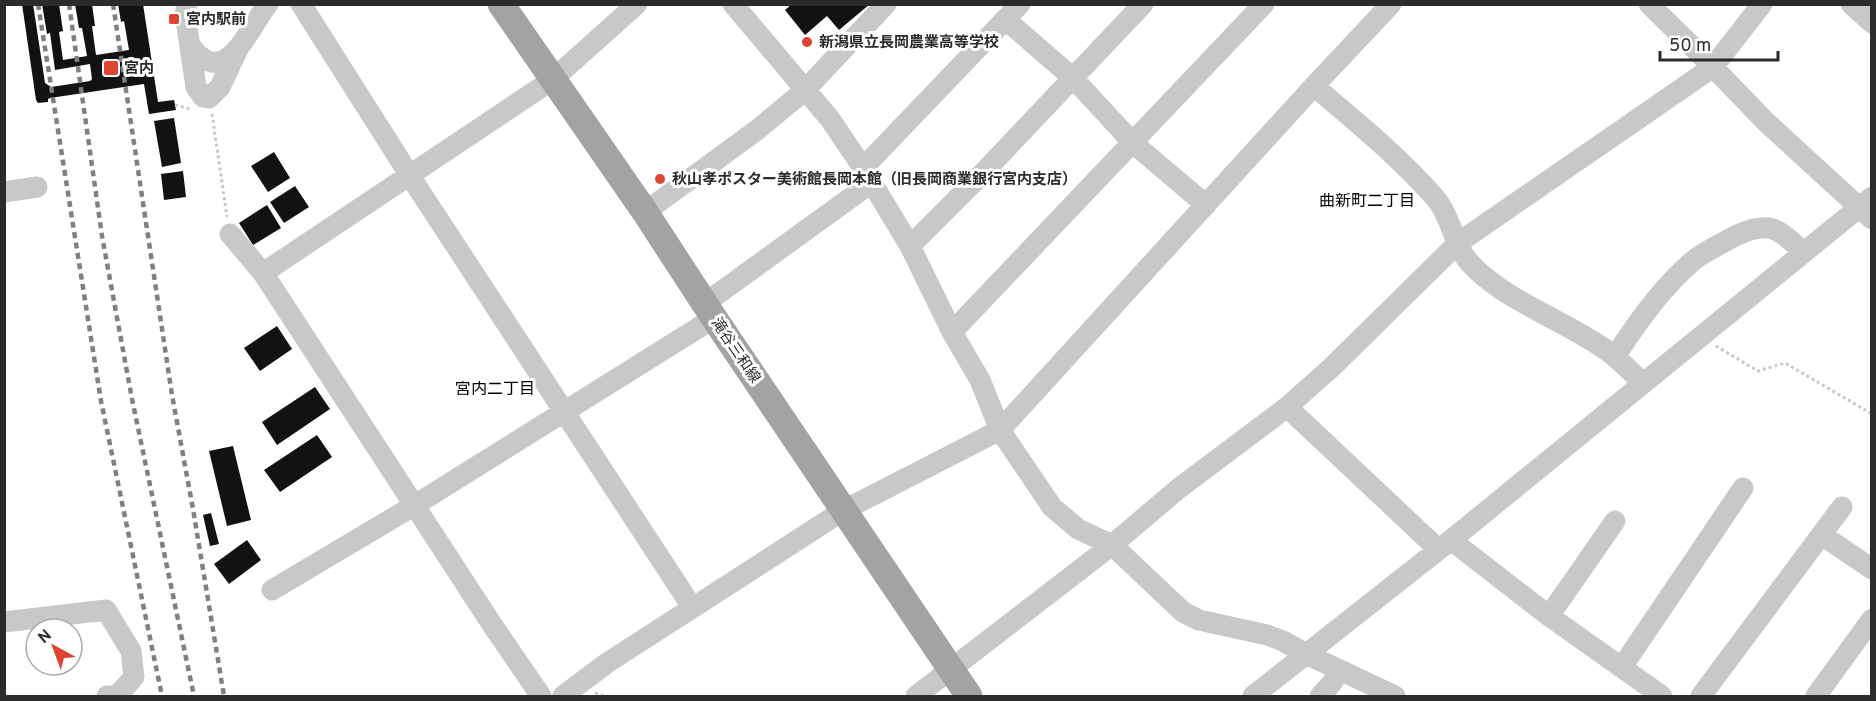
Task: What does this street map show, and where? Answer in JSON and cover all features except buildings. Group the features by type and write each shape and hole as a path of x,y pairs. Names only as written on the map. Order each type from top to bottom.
{"main road":[{"name":"滝谷三和線","path":"501,4 645,212 709,311 969,696"}],"street":[{"path":"186,8 196,87 203,97 208,98 220,87 238,49 268,4"},
{"path":"301,4 410,176 692,607"},
{"path":"263,273 552,80 637,4"},
{"path":"733,4 804,91 830,119 867,176 910,246 952,332 980,380 1000,430 1052,507 1078,529 1112,545 1183,612 1199,620 1267,634 1283,640 1306,654 1395,696"},
{"path":"645,212 757,130 804,91 886,4"},
{"path":"910,246 1143,4"},
{"path":"952,332 1264,4"},
{"path":"1254,696 1445,544 1803,252 1867,208 1766,122 1649,4"},
{"path":"916,696 1112,545 1178,489 1287,407 1332,367 1458,243 1713,67 1762,4"},
{"path":"1851,4 1872,22"},
{"path":"563,696 607,663 844,510 1000,430 1388,5"},
{"path":"272,590 415,505 563,411 709,311 867,176 1013,12 1133,143 1206,205"},
{"path":"190,45 201,58 208,62 225,60 238,49"},
{"path":"1314,86 1369,132 1439,202 1468,261 1492,281 1615,357 1643,383"},
{"path":"4,192 37,187"},
{"path":"1615,357 1633,328 1668,285 1696,259 1735,236 1754,229 1771,228 1783,234 1803,252"},
{"path":"230,234 263,273 541,696"},
{"path":"1287,407 1445,544 1662,696"},
{"path":"1622,667 1743,488"},
{"path":"1701,696 1842,507"},
{"path":"1549,616 1615,521"},
{"path":"1822,535 1872,569"},
{"path":"4,622 106,610 131,651 135,677 117,696 107,696"},
{"path":"1816,696 1872,619"},
{"path":"1320,696 1340,670"}],"path":[{"path":"211,110 230,234"},
{"path":"1700,337 1758,371 1785,363 1872,414"}],"railway":[{"path":"38,4 101,401 162,696"},
{"path":"69,4 102,236 132,399 194,696"},
{"path":"113,4 172,395 224,696"}],"place":[{"name":"宮内駅前","path":"174,19"},
{"name":"新潟県立長岡農業高等学校","path":"807,42"},
{"name":"宮内","path":"111,68"},
{"name":"秋山孝ポスター美術館長岡本館（旧長岡商業銀行宮内支店）","path":"660,179"}],"district":[{"name":"曲新町二丁目","path":"1367,200"},
{"name":"宮内二丁目","path":"495,388"}]}
